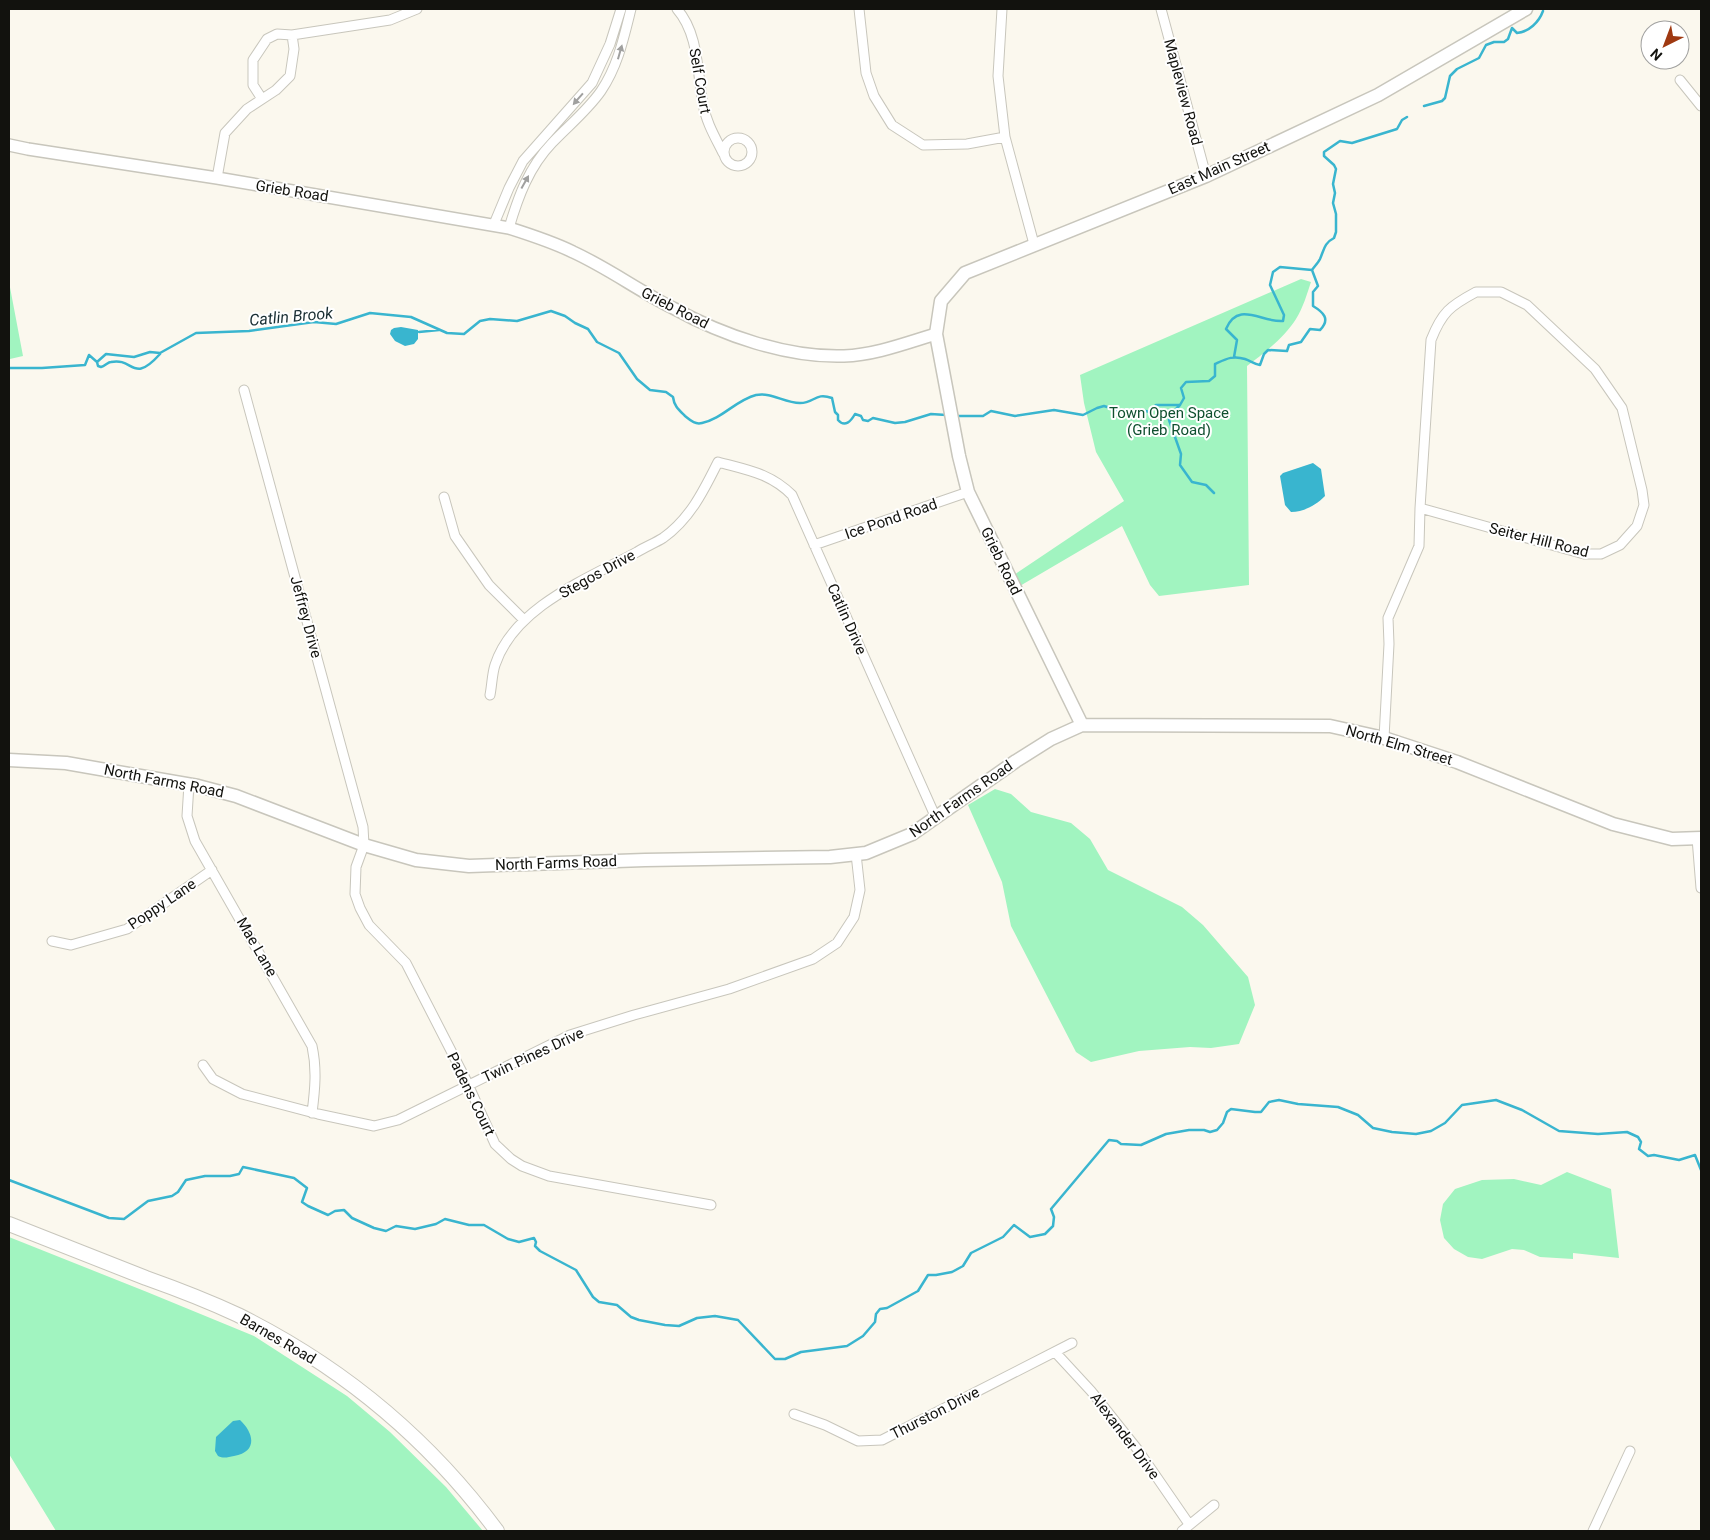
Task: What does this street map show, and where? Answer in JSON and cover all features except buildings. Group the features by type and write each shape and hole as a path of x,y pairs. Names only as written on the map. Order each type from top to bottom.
{"main road":[{"name":"East Main Street","path":"936,334 941,301 965,273 1206,176 1378,96 1526,9"},
{"name":"Grieb Road","path":"936,334 968,492 1082,725"},
{"name":"North Farms Road","path":"9,760 66,763 189,784 236,796 364,845 416,860 469,866 830,857 866,853 912,834 1016,761 1051,739 1082,725"},
{"name":"North Elm Street","path":"1082,725 1330,726 1384,738 1457,762 1613,824 1672,839 1699,838"},
{"name":"Barnes Road","path":"9,1224 238,1315 332,1370 373,1401 416,1438 448,1470 497,1531"}],"street":[{"path":"262,99 252,85 253,60 267,39 277,34 292,35 390,20 417,9"},
{"path":"494,224 508,188 524,161 592,83 610,44 621,9"},
{"path":"509,228 520,193 533,168 550,145 577,119 601,90 619,58 631,9"},
{"name":"Self Court","path":"676,9 683,16 694,43 703,105 709,125 723,154"},
{"path":"859,9 866,73 874,96 892,125 923,145 968,144 1005,137"},
{"path":"1002,9 998,76 1005,137 1034,244"},
{"name":"Mapleview Road","path":"1162,9 1206,176"},
{"path":"217,178 226,133 247,109 284,84 290,76 294,49 292,35"},
{"path":"1680,80 1701,106"},
{"name":"Grieb Road","path":"9,145 494,224 542,238 575,253 673,309 716,329 770,347 809,354 844,356 881,350 936,334"},
{"name":"Seiter Hill Road","path":"1384,738 1389,644 1388,618 1419,546 1420,508 1431,340 1439,320 1456,303 1476,292 1501,292 1527,305 1595,369 1622,408 1644,505 1637,526 1620,545 1601,554 1584,554 1420,508"},
{"name":"Jeffrey Drive","path":"244,390 363,828 364,845"},
{"name":"Catlin Drive","path":"718,462 762,474 780,483 792,495 936,818"},
{"name":"Stegos Drive","path":"490,695 495,666 504,645 524,620 571,586 663,538 686,518 702,495 718,462"},
{"name":"Ice Pond Road","path":"814,546 968,492"},
{"path":"444,497 455,536 489,584 524,620"},
{"name":"Mae Lane","path":"189,784 187,816 194,841 312,1046 316,1064 316,1085 312,1113"},
{"path":"1699,838 1701,888"},
{"name":"Padens Court","path":"364,845 356,867 355,894 360,908 369,925 406,963 495,1144 511,1159 522,1166 549,1176 711,1205"},
{"name":"Twin Pines Drive","path":"203,1065 214,1079 242,1094 312,1113 374,1126 398,1120 570,1035 729,989 813,958 837,943 854,917 860,890 856,854"},
{"name":"Poppy Lane","path":"52,941 71,945 127,929 212,870"},
{"name":"Thurston Drive","path":"794,1414 825,1425 858,1441 882,1440 1072,1343"},
{"name":"Alexander Drive","path":"1054,1352 1091,1391 1138,1450 1189,1524"},
{"path":"1593,1531 1630,1451"},
{"path":"1182,1531 1214,1505"}],"green space":[{"name":"Town Open Space (Grieb Road)","path":"1301,279 1311,282 1303,306 1296,319 1280,339 1247,366 1249,585 1159,596 1150,585 1122,526 1013,590 1008,579 1124,501 1096,452 1084,403 1080,375"},
{"path":"9,282 23,356 10,359 9,359"},
{"path":"995,789 1011,794 1031,812 1071,823 1090,839 1108,870 1182,907 1203,925 1248,977 1255,1005 1239,1044 1211,1048 1190,1047 1139,1051 1091,1062 1076,1052 1011,926 1002,882 968,805"},
{"path":"1567,1172 1611,1189 1619,1258 1573,1253 1573,1259 1540,1257 1524,1250 1512,1249 1482,1259 1468,1257 1454,1249 1444,1238 1440,1220 1443,1204 1455,1189 1482,1180 1514,1179 1541,1185"},
{"path":"9,1237 254,1336 347,1396 390,1432 446,1487 483,1531 56,1531 9,1454"}],"water":[{"path":"401,327 418,330 418,339 414,344 405,346 395,341 390,334 391,330"},
{"path":"1313,463 1321,469 1325,496 1310,507 1301,511 1291,512 1285,505 1280,476 1283,473"},
{"path":"240,1420 251,1436 250,1446 247,1451 226,1458 218,1456 215,1451 216,1437 233,1421"}],"waterway":[{"name":"Catlin Brook","path":"1424,106 1442,101 1445,98 1450,76 1457,69 1479,58 1486,45 1494,42 1504,42 1508,39 1512,28 1517,33 1529,28 1536,23 1543,11"},
{"name":"Catlin Brook","path":"954,416 983,416 991,411 1015,416 1054,410 1083,415 1104,406 1129,414 1132,410 1149,412 1156,405 1180,405 1184,398 1181,388 1186,382 1209,381 1215,376 1215,364 1237,357 1260,365 1264,354 1268,350 1287,351 1289,345 1301,342 1310,329 1320,330 1325,319 1323,313 1313,306 1313,292 1318,286 1312,270 1320,259 1326,244 1334,238 1336,232 1336,214 1333,203 1335,193 1333,184 1336,169 1324,156 1324,152 1340,141 1352,143 1397,129 1402,120 1407,117"},
{"name":"Catlin Brook","path":"1234,357 1237,340 1226,329 1231,320 1244,314 1283,321 1284,315 1270,285 1273,272 1280,267 1312,270"},
{"name":"Catlin Brook","path":"9,368 85,365 89,355 97,362 106,354 134,357 150,352 160,353 196,333 249,331 314,322 336,324 370,313 411,317 447,333 464,334 480,321 490,319 517,321 551,311 565,316 588,329 597,342 619,353 637,379 650,390 666,392 673,397 674,403 679,410 693,422 702,423 709,421 749,397 762,394 794,403 805,403 822,396 832,398 838,420 843,423 850,421 855,414 861,416 863,420 868,421 873,418 895,423 931,414 946,415"},
{"path":"419,332 439,330"},
{"path":"97,362 98,366 101,367 110,362 119,361 138,369 144,368 160,354"},
{"path":"1180,405 1171,414 1169,420 1181,454 1180,465 1192,482 1206,485 1214,493"},
{"path":"9,1180 109,1218 124,1219 148,1201 172,1196 178,1192 186,1180 205,1176 239,1174 243,1167 294,1178 307,1188 302,1202 308,1206 328,1215 335,1211 344,1210 352,1218 374,1228 386,1231 396,1226 415,1229 436,1224 445,1219 469,1225 484,1225 508,1239 519,1242 534,1238 535,1246 540,1251 576,1270 593,1297 599,1302 617,1305 631,1317 639,1320 665,1325 679,1326 697,1318 715,1316 738,1320 775,1359 785,1359 801,1352 847,1346 863,1336 875,1322 876,1314 880,1309 887,1308 918,1291 928,1275 952,1272 963,1266 971,1253 1003,1237 1014,1225 1030,1237 1045,1234 1053,1226 1054,1217 1051,1209 1109,1140 1117,1141 1121,1144 1141,1145 1166,1134 1189,1130 1210,1132 1217,1130 1223,1123 1227,1112 1231,1109 1261,1112 1269,1102 1279,1100 1298,1104 1338,1107 1358,1115 1373,1128 1416,1134 1431,1131 1445,1123 1462,1105 1496,1100 1522,1110 1559,1131 1598,1134 1627,1132 1638,1137 1641,1142 1639,1149 1648,1156 1654,1155 1679,1160 1695,1155 1701,1170"}]}
